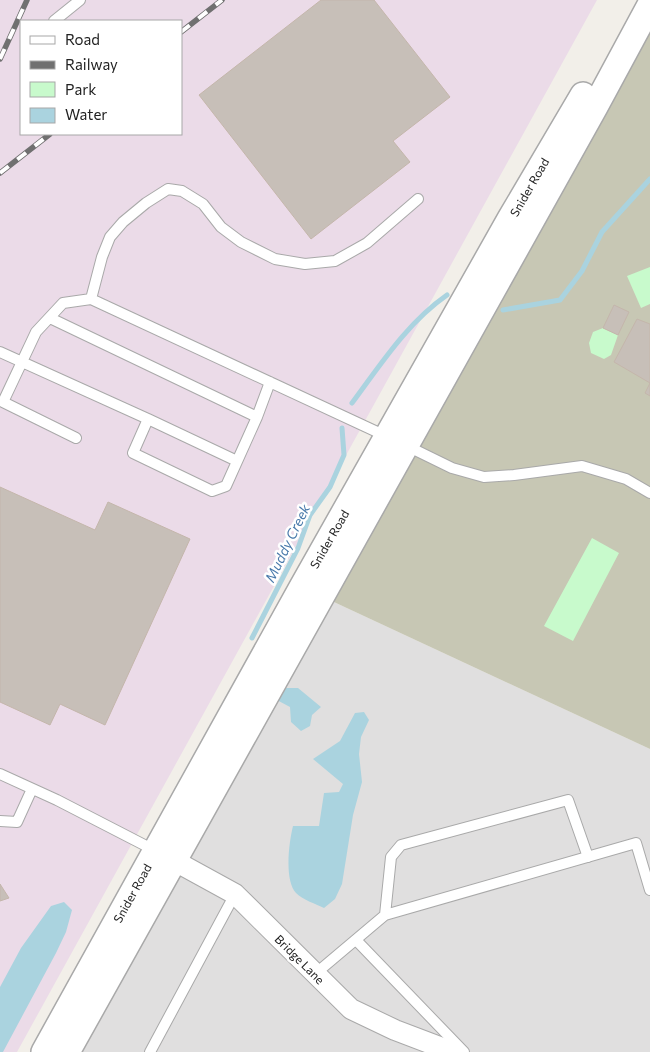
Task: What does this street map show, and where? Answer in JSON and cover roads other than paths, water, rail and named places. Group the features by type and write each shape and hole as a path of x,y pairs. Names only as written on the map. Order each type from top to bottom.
{"street":[{"name":"Snider Road","path":"44,1052 164,855 396,441 580,100 632,38 650,5"},
{"name":"Snider Road","path":"67,1052 164,855"},
{"name":"Bridge Lane","path":"164,855 235,894 351,1009 395,1030 453,1052"}],"lane":[{"path":"55,20 80,0"},
{"path":"91,299 102,257 110,237 123,222 146,203 168,189 182,191 203,204 221,227 241,242 275,259 306,264 336,261 367,243 418,199"},
{"path":"76,438 2,402 36,332 63,303 91,299 452,468 484,477 582,466 626,479 650,492"},
{"path":"50,318 257,416"},
{"path":"0,352 237,460"},
{"path":"148,419 133,453 212,491 226,486 270,382"},
{"path":"0,774 164,855"},
{"path":"0,821 18,822 32,789"},
{"path":"385,915 391,857 401,845 568,800 588,857"},
{"path":"315,974 385,915 636,843 650,890"},
{"path":"150,1052 235,894"},
{"path":"356,940 464,1052"}],"water":[{"path":"285,688 298,688 321,707 312,715 310,726 301,731 291,722 290,707 275,699"},
{"path":"364,712 369,720 361,737 359,754 362,782 353,815 342,884 335,899 324,908 302,898 292,887 288,861 291,833 293,826 319,826 324,793 339,792 343,784 313,759 340,741 355,713"},
{"path":"64,902 72,910 66,932 3,1052 0,1052 0,987 21,948 51,906"}],"waterway":[{"name":"Muddy Creek","path":"503,310 560,300 582,271 602,232 650,179"},
{"name":"Muddy Creek","path":"352,403 407,331 419,318 447,295"},
{"name":"Muddy Creek","path":"252,638 298,548 310,515 330,487 344,455 342,428"}],"railway":[{"path":"0,59 27,0"},
{"path":"182,31 222,0"},
{"path":"0,173 49,135"}]}
